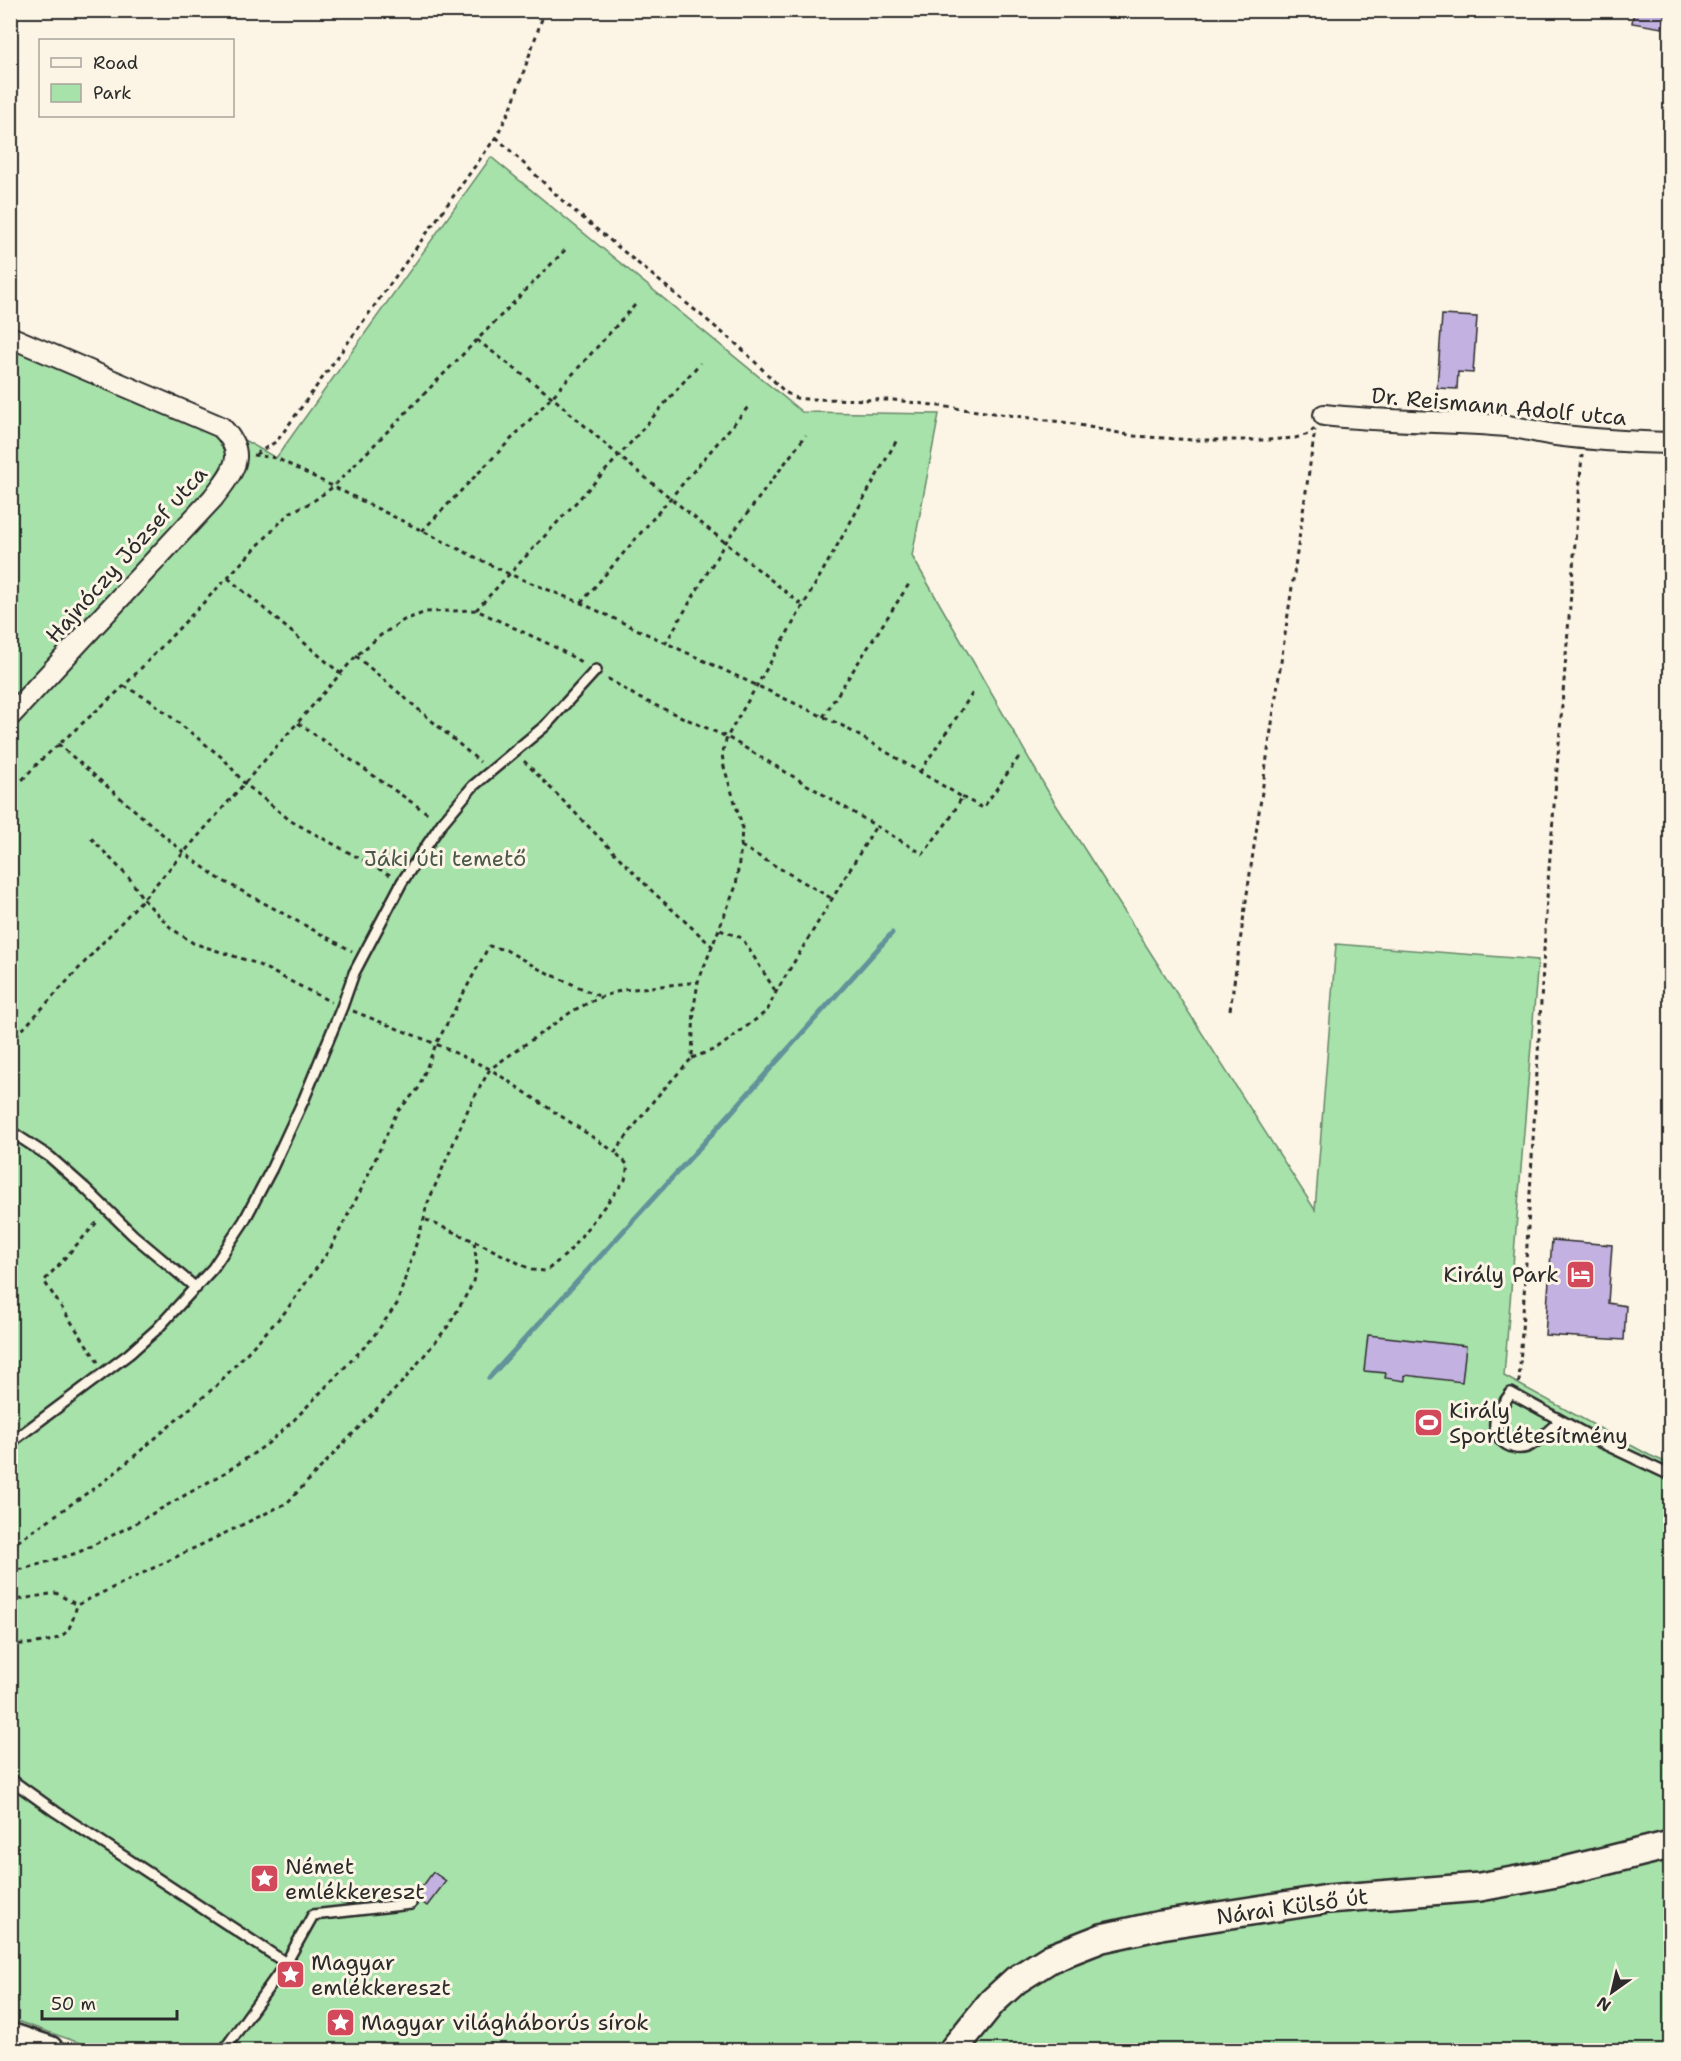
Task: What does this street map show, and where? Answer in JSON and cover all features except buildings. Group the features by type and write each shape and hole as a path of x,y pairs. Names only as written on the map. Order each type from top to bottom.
{"street":[{"path":"10,337 221,427 246,455"},
{"name":"Dr. Reismann Adolf utca","path":"1324,415 1370,420 1510,427 1584,439 1671,443"},
{"name":"Hajnóczy József utca","path":"10,716 213,498 246,455"},
{"name":"Nárai Külső út","path":"953,2050 992,2002 1016,1980 1051,1958 1102,1938 1161,1925 1328,1899 1480,1887 1567,1870 1671,1845"},
{"path":"14,2042 49,2050"}],"lane":[{"path":"10,1443 106,1373 157,1329 213,1268 238,1230 271,1170 304,1100 354,974 402,882 442,823 472,786 545,726 596,670"},
{"path":"10,1131 50,1157 133,1235 196,1288"},
{"path":"1561,1421 1548,1429 1532,1445 1517,1449 1509,1447 1498,1436 1495,1423 1499,1411 1514,1394 1624,1454 1671,1475"},
{"path":"10,1779 56,1812 286,1963"},
{"path":"224,2050 286,1963 313,1915 411,1904"}],"path":[{"path":"246,455 277,441 496,137 511,108 546,10"},
{"path":"496,137 566,204 741,348 785,392 796,398 894,399 1069,423 1134,436 1193,440 1294,438 1309,434 1315,426 1230,1010"},
{"path":"10,793 58,744 124,686 289,513 312,502 333,487 567,248"},
{"path":"422,531 552,397 635,305"},
{"path":"477,340 552,397 619,456 803,606"},
{"path":"476,610 619,456 700,363"},
{"path":"581,603 749,406"},
{"path":"664,644 725,543 806,435"},
{"path":"692,1058 694,1007 698,982 736,886 741,846 742,825 724,767 722,753 727,737 897,438"},
{"path":"1514,1394 1548,881 1584,439"},
{"path":"246,455 276,458 508,574 581,603 823,717 872,742 983,808 1021,754"},
{"path":"228,578 340,674"},
{"path":"823,717 909,584"},
{"path":"10,1043 143,899 356,656 404,620 426,612 476,610 551,645 596,670 639,698 727,737 923,854 951,818 962,797"},
{"path":"356,656 491,771"},
{"path":"124,686 151,701 224,759 244,783 291,821 402,882"},
{"path":"920,772 974,691"},
{"path":"297,723 442,823"},
{"path":"58,744 183,852 218,878 363,957"},
{"path":"514,751 653,892 713,947"},
{"path":"615,1152 654,1100 692,1058 718,1048 766,1011 876,826"},
{"path":"91,838 130,879 143,899 171,928 193,943 255,963 342,1007 436,1044 490,1069 615,1152 628,1165 625,1180 568,1253 546,1271 532,1270 424,1219"},
{"path":"741,846 832,898"},
{"path":"720,930 742,938 776,992"},
{"path":"10,1547 110,1477 208,1394 285,1312 330,1249 362,1188 397,1112 418,1089 436,1044 489,946 506,950 539,969 602,997"},
{"path":"10,1570 23,1569 76,1553 127,1528 226,1472 266,1445 294,1420 370,1341 397,1304 426,1207 469,1107 490,1069 574,1010 602,997 623,990 698,982"},
{"path":"106,1373 44,1281 108,1210"},
{"path":"10,1645 54,1639 63,1635 69,1628 77,1605 287,1503 405,1379 449,1325 472,1285 477,1266 474,1241"},
{"path":"10,1601 56,1593 77,1605"}],"green space":[{"name":"Jáki úti temető","path":"491,157 802,412 939,414 912,556 1053,800 1315,1210 1336,944 1538,960 1504,1376 1649,1455 1670,1464 1670,2050 100,2050 11,2019 11,337 203,417 276,458"}],"waterway":[{"path":"489,1378 892,933"}],"place":[{"name":"Király Park","path":"1580,1274"},
{"name":"Király Sportlétesítmény","path":"1428,1423"},
{"name":"Német emlékkereszt","path":"264,1879"},
{"name":"Magyar emlékkereszt","path":"290,1975"},
{"name":"Magyar világháborús sírok","path":"340,2022"}]}
